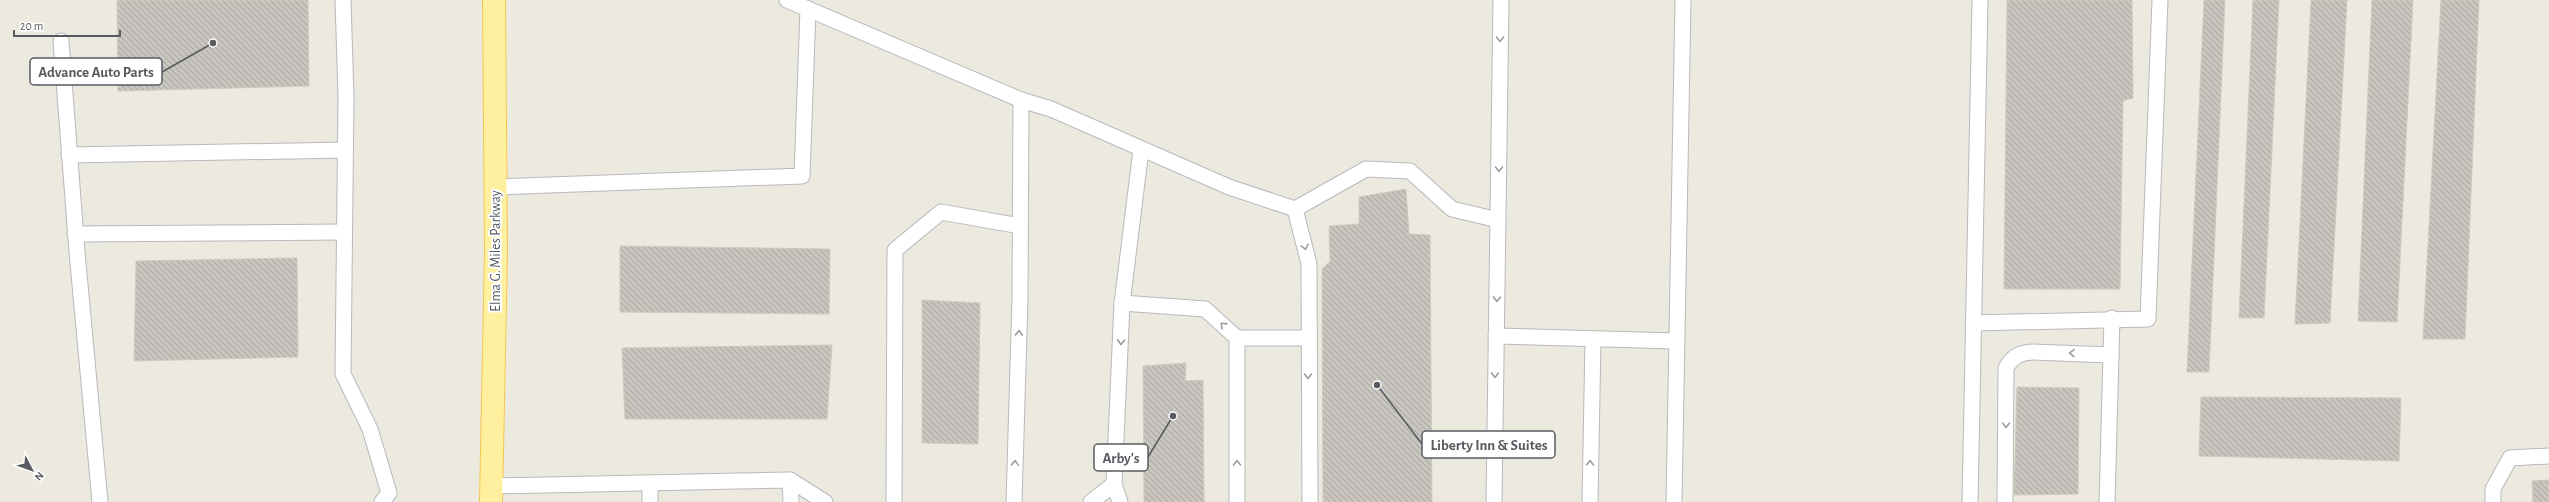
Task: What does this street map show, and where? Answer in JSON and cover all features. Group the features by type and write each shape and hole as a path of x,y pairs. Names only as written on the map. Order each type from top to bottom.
{"main road":[{"name":"Elma G. Miles Parkway","path":"491,494 496,251 494,186 494,0"}],"lane":[{"path":"344,0 345,150 343,374 370,428 389,493 382,502"},
{"path":"787,0 1021,100 1051,109 1141,150 1229,187 1295,209 1366,169 1410,171 1452,209 1498,220"},
{"path":"1494,502 1501,0"},
{"path":"1674,502 1683,0"},
{"path":"1970,502 1980,0"},
{"path":"1973,323 2112,318 2148,319 2160,0"},
{"path":"494,186 802,176 808,9"},
{"path":"61,41 75,234 100,502"},
{"path":"1014,502 1021,100"},
{"path":"69,155 345,150"},
{"path":"1120,502 1114,484 1122,303 1141,150"},
{"path":"1295,209 1309,264 1308,338 1310,502"},
{"path":"894,502 895,250 941,212 1020,226"},
{"path":"75,234 344,232"},
{"path":"1122,303 1206,309 1237,338 1308,338"},
{"path":"2107,502 2112,318"},
{"path":"1496,336 1677,341"},
{"path":"1237,338 1237,502"},
{"path":"1590,502 1593,339"},
{"path":"2005,502 2006,368 2011,360 2021,352 2111,355"},
{"path":"2493,502 2493,489 2510,458 2549,456"},
{"path":"491,494 650,483 790,480 825,502"},
{"path":"790,480 791,502"},
{"path":"650,483 650,502"},
{"path":"1091,502 1114,484"}],"building":[{"path":"117,0 308,0 309,86 118,91"},
{"path":"2007,0 2132,0 2133,98 2123,101 2120,289 2004,289"},
{"path":"2204,0 2225,0 2209,372 2187,372"},
{"path":"2253,0 2279,0 2264,318 2239,318"},
{"path":"2311,0 2347,0 2330,323 2295,324"},
{"path":"2372,0 2413,0 2397,322 2358,321"},
{"path":"2441,0 2479,0 2465,339 2423,339"},
{"path":"1406,189 1409,234 1430,235 1432,502 1323,502 1322,269 1330,261 1329,226 1359,224 1359,197"},
{"path":"620,246 830,249 829,314 620,312"},
{"path":"297,258 298,357 134,361 136,261"},
{"path":"922,300 980,303 978,444 922,443"},
{"path":"832,345 827,419 625,419 622,348"},
{"path":"1186,363 1185,381 1203,380 1204,502 1144,502 1143,366"},
{"path":"2017,387 2079,388 2078,494 2014,495"},
{"path":"2201,397 2401,398 2399,461 2199,456"},
{"path":"2549,480 2549,502 2533,502 2532,481"}],"place":[{"name":"Advance Auto Parts","path":"213,43"},
{"name":"Liberty Inn & Suites","path":"1377,385"},
{"name":"Arby's","path":"1173,416"}]}
